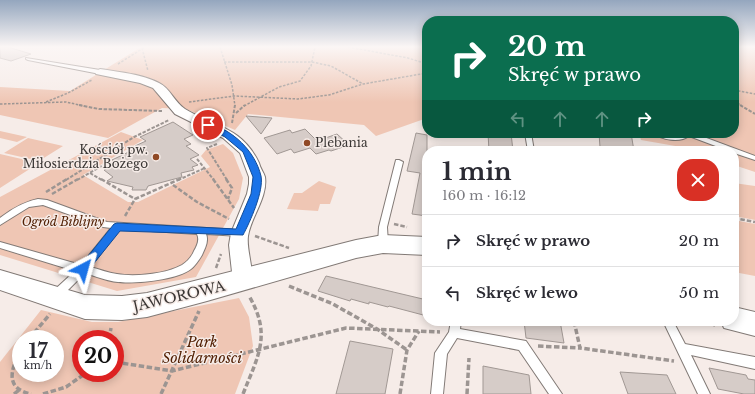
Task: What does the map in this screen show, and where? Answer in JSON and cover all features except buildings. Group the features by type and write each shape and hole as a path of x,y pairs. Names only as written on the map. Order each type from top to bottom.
{"street":[{"path":"100,72 151,83 161,89 174,109 228,135 246,151 257,177 255,194 234,229 238,245 243,281"},
{"name":"JAWOROWA","path":"0,280 53,305 122,308 147,305 243,281 356,249 382,244 422,246"},
{"path":"739,320 755,324"}],"lane":[{"path":"63,65 100,72"},
{"path":"701,138 723,146"},
{"path":"739,152 755,158"},
{"path":"382,244 383,227 399,162"},
{"path":"0,222 22,207 34,202 44,202 106,225 120,224 200,230 234,229"},
{"path":"53,305 120,224"},
{"path":"0,245 117,278 138,279 174,273 187,267 196,257 202,245 203,237 200,230"},
{"path":"437,394 441,353 454,333 455,326"},
{"path":"670,326 704,394"},
{"path":"454,333 522,345 556,394"},
{"path":"681,348 755,363"}],"path":[{"path":"146,65 151,83"},
{"path":"225,65 234,96 236,113 228,135"},
{"path":"236,113 247,103 262,98 279,87 300,81 311,65"},
{"path":"327,65 363,84"},
{"path":"0,104 66,102 98,109 174,109 202,99 234,96 298,99 329,95 363,84 422,74"},
{"path":"739,91 755,94"},
{"path":"739,104 755,114"},
{"path":"34,202 51,188 134,137 177,116 174,109"},
{"path":"207,148 232,188 228,199"},
{"path":"197,159 237,213 234,229 214,271"},
{"path":"34,202 52,194 109,162"},
{"path":"120,224 135,199 205,168"},
{"path":"90,172 135,199"},
{"path":"174,185 234,229 291,248"},
{"path":"739,219 755,222"},
{"path":"243,281 260,318 262,336 260,349 243,394"},
{"path":"286,284 333,304 377,329 406,350"},
{"path":"161,394 202,304"},
{"path":"35,330 53,305"},
{"path":"575,326 580,348"},
{"path":"124,363 172,371 346,328 454,333"},
{"path":"400,394 406,350 420,331"},
{"path":"522,345 580,348 677,362"},
{"path":"467,394 469,358"},
{"path":"13,382 19,390 31,394"},
{"path":"43,394 51,393 66,387 73,382"},
{"path":"14,394 19,390"}],"green space":[{"path":"111,65 422,65 422,120 376,136 364,125 248,114 235,130 186,109 162,108 108,138 0,115 0,87 70,91"},
{"path":"739,65 755,65 755,172 739,167 739,146 675,146 641,140 640,138 739,138"},
{"path":"0,131 27,137 17,142 0,138"},
{"name":"Ogród Biblijny","path":"121,132 143,140 83,175 128,202 138,202 210,167 201,156 206,150 223,144 233,153 243,178 239,199 196,277 117,291 0,255 0,197"},
{"path":"28,138 63,146 39,161 4,153"},
{"path":"0,154 39,163 0,188"},
{"path":"319,181 336,187 330,204 320,204 318,211 287,209 294,193 302,193"},
{"path":"739,184 755,186 755,220 739,217"},
{"path":"739,221 755,224 755,276 739,273"},
{"name":"Park Solidarności","path":"239,298 249,317 253,346 235,394 0,394 0,362 12,347 12,382 64,382 64,330 25,330 41,310 92,322 118,322"}],"place":[{"name":"Plebania","path":"307,143"},
{"name":"Kościół pw. Miłosierdzia Bożego","path":"156,157"}],"route":[{"path":"83,269 117,227 240,233 255,194 257,177 252,162 246,151 228,135 208,125"}]}
